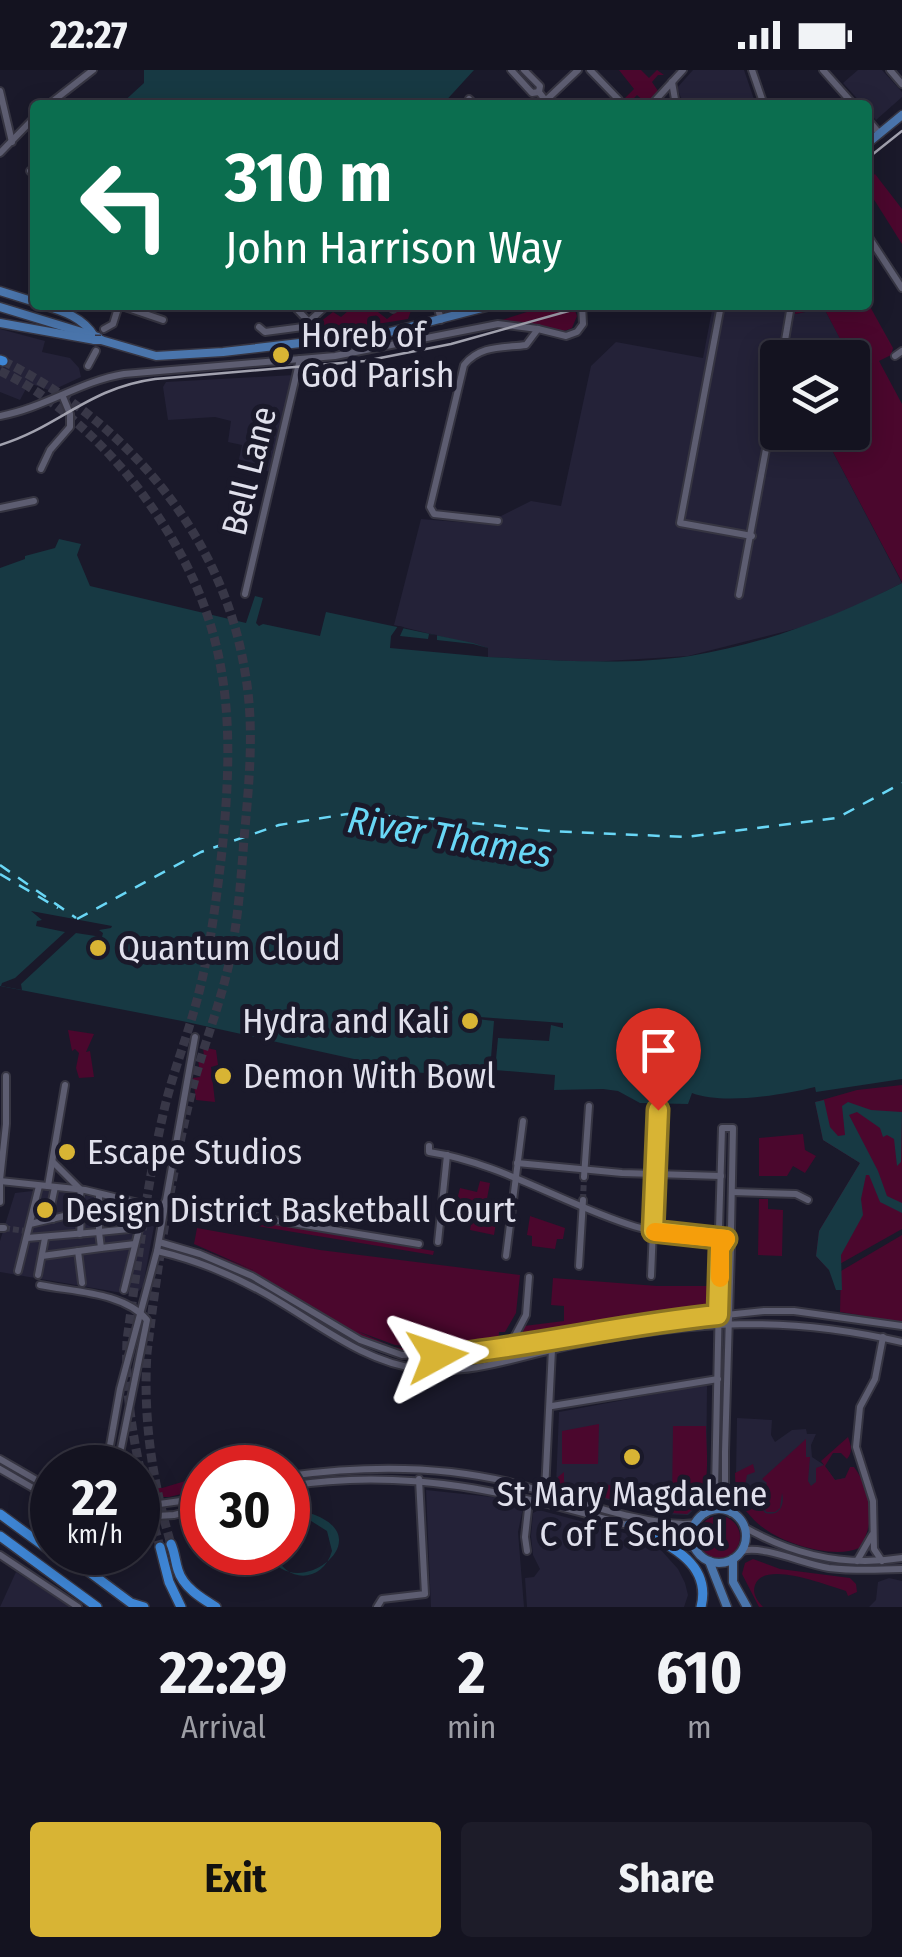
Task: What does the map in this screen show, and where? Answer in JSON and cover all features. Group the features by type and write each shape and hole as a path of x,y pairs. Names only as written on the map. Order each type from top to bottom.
{"highway":[{"path":"0,1514 30,1536"},
{"path":"629,1526 692,1563 702,1582 701,1607"},
{"path":"0,1536 98,1607"},
{"path":"172,1544 178,1573 184,1582 216,1607"},
{"path":"160,1547 169,1582 181,1607"},
{"path":"94,1575 132,1603 144,1607"}],"main road":[{"path":"872,141 902,115"},
{"path":"0,292 30,301"},
{"path":"0,306 162,357 386,333 476,310"},
{"path":"58,310 86,325 94,337"},
{"path":"0,322 94,337"},
{"path":"709,1561 733,1559 742,1550 744,1527 731,1512 705,1514 692,1536 695,1548 709,1561 727,1607"},
{"path":"733,1559 734,1582 746,1607"}],"street":[{"path":"55,100 94,70"},
{"path":"511,70 532,93 539,92"},
{"path":"524,70 540,86 543,100"},
{"path":"549,100 578,70"},
{"path":"590,70 619,100"},
{"path":"656,100 683,70"},
{"path":"752,70 762,100"},
{"path":"824,70 850,100"},
{"path":"890,70 902,84"},
{"path":"672,82 675,100"},
{"path":"0,91 12,142"},
{"path":"0,153 30,123"},
{"path":"872,125 880,134"},
{"path":"872,242 902,288"},
{"path":"104,329 113,324 117,310"},
{"path":"134,310 163,320"},
{"path":"297,310 308,322"},
{"path":"259,327 265,332 296,330 321,310"},
{"path":"436,310 440,320"},
{"path":"0,416 62,397 108,377 341,355 489,325 538,328 558,336 577,332 585,320 583,310"},
{"path":"720,310 680,523 752,536"},
{"path":"785,340 790,310"},
{"path":"498,521 434,514 430,507 464,366 473,354 526,345 538,328"},
{"path":"88,366 96,351"},
{"name":"Bell Lane","path":"244,594 300,360"},
{"path":"41,469 50,450 70,428 70,414 62,397"},
{"path":"739,595 767,450"},
{"path":"0,508 34,501"},
{"path":"110,1445 120,1388 158,1246 195,1037"},
{"path":"0,1202 6,1076"},
{"path":"18,1271 53,1162 64,1085"},
{"path":"584,1173 590,1106"},
{"path":"652,1276 658,1110"},
{"path":"506,1256 523,1122"},
{"path":"705,1514 715,1490 721,1373 729,1319 731,1248 726,1239 720,1229 722,1128 728,1126 733,1128 731,1229 726,1239 720,1248 718,1320 721,1373 726,1494 731,1512"},
{"path":"429,1149 514,1179 583,1210 653,1231 726,1239"},
{"path":"438,1242 447,1155"},
{"path":"53,1162 81,1190"},
{"path":"517,1162 584,1173 722,1176"},
{"path":"0,1180 419,1244"},
{"path":"47,1186 54,1218"},
{"path":"80,1234 81,1223 76,1213 81,1190"},
{"path":"732,1192 796,1194 808,1200"},
{"path":"98,1194 101,1248"},
{"path":"579,1266 583,1200"},
{"path":"124,1290 145,1205"},
{"path":"28,1231 54,1218 76,1213"},
{"path":"142,1217 154,1218"},
{"path":"28,1231 45,1238 139,1228"},
{"path":"38,1274 45,1238"},
{"path":"42,1256 135,1244"},
{"path":"158,1246 200,1254 252,1276 384,1351 422,1356 777,1310 902,1326"},
{"path":"158,1246 238,1279 350,1345 385,1361 444,1370 467,1369 552,1349 718,1320"},
{"path":"78,1251 82,1282"},
{"path":"509,1345 526,1315 529,1277"},
{"path":"40,1285 116,1300 140,1312 147,1326 121,1445"},
{"path":"729,1319 812,1324 902,1342"},
{"path":"882,1561 875,1552 873,1501 856,1448 862,1400 876,1374 883,1337"},
{"path":"509,1345 520,1356"},
{"path":"546,1492 552,1349"},
{"path":"552,1406 721,1373"},
{"path":"0,1459 30,1476"},
{"path":"0,1469 30,1486"},
{"path":"377,1607 382,1599 421,1594 419,1470"},
{"path":"310,1474 419,1470 479,1476 669,1525 696,1524"},
{"path":"310,1484 419,1480 467,1485 667,1535 695,1548"},
{"path":"527,1552 530,1500"},
{"path":"744,1527 796,1551 856,1561 902,1558"},
{"path":"856,1561 873,1534"},
{"path":"742,1550 758,1549 831,1568 902,1569"},
{"path":"0,1555 78,1607"}],"shaded area":[{"path":"619,70 641,70 649,78 657,70 664,75 658,75 652,82 658,91 650,100 637,95 632,100 623,100 634,89"},
{"path":"693,70 744,70 754,100 682,100 677,88"},
{"path":"858,70 882,70 902,97 876,120 872,116 872,100 858,100 843,83"},
{"path":"875,174 902,209 902,244 872,196"},
{"path":"349,310 375,310 387,319 399,310 411,310 408,319 303,336 304,331 315,330 333,312 341,317"},
{"path":"533,310 575,310 577,316 572,328 564,331 502,320"},
{"path":"712,310 793,310 796,314 825,310 841,340 760,340 760,450 832,450 902,583 845,612 803,627 688,656 591,662 488,657 488,648 394,625 421,519 497,525 499,517 531,501 561,506 591,366 616,342 703,358"},
{"path":"825,310 872,310 893,348 891,355 879,361 902,404 902,582 832,450 870,450 870,340 841,340"},
{"path":"0,329 45,341 42,352 70,358 81,377 51,391 29,383 20,400 0,392"},
{"path":"294,375 271,472 238,464 242,445 228,442 231,421 215,417 168,420 163,387 166,382"},
{"path":"68,1030 94,1034 86,1052 90,1051 94,1077 79,1078 79,1053 72,1051"},
{"path":"203,1047 216,1050 218,1065 211,1067 215,1102 196,1100 193,1078 200,1077 198,1058 204,1057"},
{"path":"902,1085 902,1229 829,1270 816,1256 819,1231 860,1163 823,1140 815,1102 857,1090"},
{"path":"803,1134 805,1150 816,1156 805,1173 793,1166 787,1176 759,1176 759,1138"},
{"path":"480,1181 490,1183 484,1214 497,1217 494,1235 470,1230 473,1212 455,1208 460,1188 477,1192"},
{"path":"41,1190 158,1205 139,1291 128,1294 0,1272 0,1241 15,1193"},
{"path":"759,1199 768,1199 768,1209 783,1210 782,1256 758,1255"},
{"path":"216,1215 434,1251 433,1255 215,1219"},
{"path":"530,1216 565,1228 555,1249 532,1246 532,1236 527,1235"},
{"path":"197,1228 320,1250 520,1275 516,1313 505,1332 499,1332 498,1346 426,1353 436,1349 395,1345 357,1331 393,1347 421,1350 404,1352 384,1347 337,1325 254,1274 181,1245 253,1270 194,1244"},
{"path":"902,1235 902,1322 840,1312 841,1271"},
{"path":"553,1278 708,1286 706,1309 660,1315 707,1313 574,1332 573,1328 570,1333 514,1344 561,1332 514,1339 524,1326 564,1321 564,1306 551,1305"},
{"name":"St Mary Magdalene C of E School","path":"707,1386 706,1490 699,1505 688,1515 660,1514 556,1486 559,1412"},
{"path":"737,1418 772,1420 771,1435 775,1442 792,1430 806,1429 807,1434 816,1434 811,1445 812,1457 835,1480 845,1478 833,1544 759,1511 736,1474"},
{"path":"599,1424 598,1464 562,1464 562,1431"},
{"path":"673,1426 706,1426 705,1485 687,1514 658,1512 557,1485 564,1472 564,1482 595,1490 598,1482 672,1502"},
{"path":"848,1437 851,1448 847,1459 841,1453 833,1453 825,1466 835,1480 845,1478 850,1467 854,1467 864,1486 870,1517 859,1548 825,1551 786,1540 761,1526 736,1500 735,1473 753,1464 755,1472 747,1475 745,1485 751,1492 759,1492 759,1504 765,1513 778,1511 780,1508 767,1512 761,1505 767,1483 762,1479 806,1439 811,1486 816,1482 816,1468 824,1465 821,1461"},
{"path":"180,1483 180,1494 160,1497 162,1488"},
{"path":"426,1490 520,1503 523,1508 518,1532 524,1607 431,1607"},
{"path":"539,1510 632,1535 660,1549 685,1583 688,1595 684,1607 527,1607 525,1578 534,1577 540,1569 533,1555 531,1536 533,1513"},
{"path":"719,1516 734,1522 740,1537 734,1552 719,1558 704,1552 698,1537 704,1522"},
{"path":"753,1559 780,1569 850,1578 857,1592 848,1596 846,1591 810,1580 770,1575 755,1585 755,1594 763,1607 759,1607 742,1574 745,1563"},
{"path":"16,1572 62,1601 70,1607 0,1607"},
{"path":"889,1578 902,1581 902,1607 869,1607 876,1600 878,1582"}],"water":[{"path":"144,70 474,70 447,100 125,100 144,83"},
{"name":"River Thames","path":"59,539 81,544 77,555 90,586 246,623 255,596 263,598 256,623 259,626 320,636 326,612 473,643 488,648 488,657 564,661 665,659 745,644 799,628 902,583 902,1079 816,1092 815,1087 753,1098 692,1093 688,1104 640,1103 618,1091 554,1090 555,1075 483,1069 481,1078 413,1072 0,986 0,568 55,548"},
{"path":"824,1100 830,1127 838,1136 845,1135 842,1106 848,1102 871,1110 902,1112 901,1162 897,1166 894,1139 883,1137 880,1128 857,1112 849,1115 887,1196 902,1203 902,1213 880,1202 866,1175 861,1199 863,1215 841,1255 842,1290 836,1290 829,1270 816,1256 819,1231 860,1163 823,1140 815,1102"},
{"path":"310,1514 331,1524 339,1537 328,1561 332,1551 327,1531 310,1520"}],"pier":[{"path":"398,626 404,627 400,636 428,639 429,634 437,635 437,640 488,648 488,657 390,648 391,636"},
{"path":"31,911 112,926 99,930 102,937 76,933 21,984 22,990 1,986 65,932 36,926 42,920"},
{"path":"466,1016 563,1023 563,1028 551,1025 549,1041 498,1038 495,1070 490,1070 494,1021 477,1019 475,1026 465,1026"}],"ferry route":[{"path":"77,919 201,852 279,825 347,814 548,831 685,837 837,818 902,783"},
{"path":"0,865 76,918"},
{"path":"0,874 58,908"}],"tunnel":[{"path":"3,361 90,416 162,488 191,529 215,574 233,622 248,693 249,776 235,929 226,977 183,1129 147,1353 150,1449 171,1544"},
{"path":"0,371 42,395 81,426 146,499 195,584 211,625 221,667 228,754 222,851 206,963 159,1131 144,1221 127,1340 136,1445"},
{"path":"583,1200 584,1177"},
{"path":"4,1228 25,1231"}],"tram line":[{"path":"872,155 902,131"},
{"path":"0,445 92,399 132,384 365,361 451,344 572,310"}],"slow traffic":[{"path":"655,1232 726,1239 720,1248 720,1278"}],"place":[{"name":"Horeb of God Parish","path":"281,355"},
{"name":"Quantum Cloud","path":"98,948"},
{"name":"Hydra and Kali","path":"470,1021"},
{"name":"Demon With Bowl","path":"223,1076"},
{"name":"Escape Studios","path":"67,1152"},
{"name":"Design District Basketball Court","path":"45,1210"},
{"name":"St Mary Magdalene C of E School","path":"632,1457"}],"route":[{"path":"437,1356 500,1350 604,1330 718,1315 720,1248 726,1239 653,1231 658,1110"}]}
